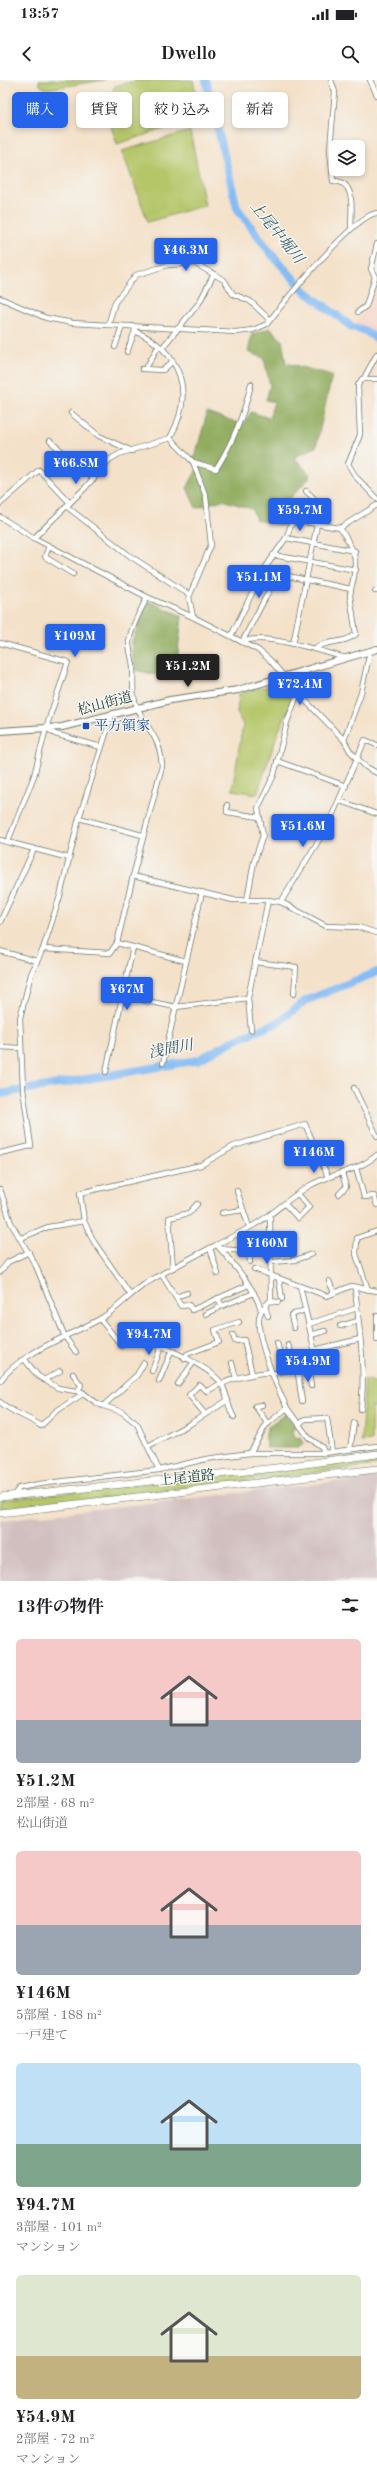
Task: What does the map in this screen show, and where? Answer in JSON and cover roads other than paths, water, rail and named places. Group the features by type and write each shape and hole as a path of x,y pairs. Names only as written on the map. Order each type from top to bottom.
{"highway":[{"name":"上尾道路","path":"0,1497 276,1468 377,1454"},
{"name":"上尾道路","path":"0,1513 377,1469"}],"main road":[{"name":"松山街道","path":"0,731 78,724 170,700 238,690 377,649"}],"street":[{"path":"331,80 335,92 330,150 333,181 346,187 352,197 351,227"},
{"path":"370,80 377,92"},
{"path":"0,298 60,322 122,326 134,329 179,328 244,331 257,329 270,320 351,227 371,213 377,213"},
{"path":"358,312 366,306 375,277 372,269 377,244"},
{"path":"108,325 115,302 136,275 168,265 194,263 224,280 233,294 250,301 270,320"},
{"path":"172,362 163,370 144,368 160,347 179,328 199,303 214,274"},
{"path":"115,347 122,326"},
{"path":"34,538 94,478 109,460 119,454 170,438 183,409 180,372 160,347 151,339 134,329"},
{"path":"127,352 134,329"},
{"path":"377,354 364,378 360,381 358,390 360,435 348,464 356,477 377,499"},
{"path":"364,378 377,379"},
{"path":"192,462 216,469 235,436 252,384"},
{"path":"71,413 99,436 132,451"},
{"path":"170,438 192,462 206,497 210,545 190,595 189,603 193,617"},
{"path":"50,442 94,478"},
{"path":"0,504 39,470 68,504 130,556 190,595"},
{"path":"294,644 312,543 321,506 306,491"},
{"path":"231,636 263,571 286,538 293,520 340,528 377,505"},
{"path":"0,518 34,538 147,597 193,617 231,636 270,660 344,740 350,751 366,767 377,773"},
{"path":"314,649 319,644 350,639 356,634 350,596 356,570 355,551 340,528"},
{"path":"286,538 355,551"},
{"path":"49,546 46,557 73,574"},
{"path":"274,555 356,570"},
{"path":"263,571 351,589"},
{"path":"242,642 268,591"},
{"path":"43,949 110,953 117,943 142,835 162,766 161,755 153,731 137,708 131,690 133,668 129,644 133,629 147,597"},
{"path":"242,642 256,638 294,644 346,658"},
{"path":"0,643 68,662 46,728 34,776 8,841"},
{"path":"344,740 361,693 370,651"},
{"path":"247,900 254,862 263,835 258,808 274,775 298,692"},
{"path":"0,1153 31,1146 23,1088 20,1048 20,1018 25,993 43,949 60,896 80,818 112,715"},
{"path":"46,728 56,734 101,747"},
{"path":"281,902 328,825 365,740 377,745"},
{"path":"277,761 346,786"},
{"path":"340,800 377,814"},
{"path":"227,805 227,812 260,817"},
{"path":"80,818 142,835"},
{"path":"0,840 69,858"},
{"path":"0,922 34,849"},
{"path":"133,876 233,900 268,900 281,902 326,926 358,927 377,933"},
{"path":"163,1063 202,892"},
{"path":"252,1030 248,998 268,900"},
{"path":"117,943 186,961"},
{"path":"106,1072 133,947"},
{"path":"0,951 37,962"},
{"path":"255,962 296,967 294,994"},
{"path":"122,996 176,1007 248,998"},
{"path":"0,1047 20,1048"},
{"path":"354,1088 377,1136"},
{"path":"130,1294 108,1265 84,1221 80,1193 201,1165 234,1146 305,1124 328,1176"},
{"path":"0,1382 5,1374 24,1360 100,1319 130,1294 173,1268 270,1215 298,1194 328,1176 365,1165 376,1157"},
{"path":"356,1168 364,1197 374,1196 377,1205"},
{"path":"339,1194 346,1187 342,1173"},
{"path":"0,1189 11,1223 36,1266 65,1337 76,1352"},
{"path":"237,1191 249,1227"},
{"path":"285,1204 298,1218 309,1207 298,1194"},
{"path":"173,1268 169,1218 189,1213 197,1204"},
{"path":"222,1213 244,1210"},
{"path":"270,1215 270,1244 272,1262 270,1276 270,1301"},
{"path":"21,1238 48,1227 84,1221"},
{"path":"368,1290 356,1254 357,1238 377,1231"},
{"path":"270,1244 285,1243"},
{"path":"218,1244 254,1293 262,1310"},
{"path":"210,1248 218,1274"},
{"path":"221,1249 245,1251 249,1254 250,1262"},
{"path":"0,1272 8,1262 28,1252"},
{"path":"272,1262 295,1260 312,1254"},
{"path":"254,1269 279,1280 300,1286 321,1295 334,1293 351,1286 355,1288 377,1291"},
{"path":"162,1275 181,1306 188,1305 192,1310 248,1285"},
{"path":"279,1280 280,1300 270,1301 262,1310 258,1321 271,1373 287,1408 309,1438 322,1447 324,1453"},
{"path":"329,1282 334,1293"},
{"path":"205,1414 189,1394 199,1385 207,1391 221,1383 236,1378 252,1374 285,1371 316,1358 300,1286"},
{"path":"355,1288 363,1392 361,1409"},
{"path":"176,1297 187,1293"},
{"path":"209,1314 222,1306 254,1293"},
{"path":"218,1298 222,1306"},
{"path":"265,1306 268,1316"},
{"path":"309,1324 357,1308"},
{"path":"294,1328 291,1315 305,1310"},
{"path":"377,1316 377,1340"},
{"path":"100,1319 122,1346 134,1333 208,1371 221,1383 228,1400 230,1412 234,1417"},
{"path":"340,1326 358,1321"},
{"path":"185,1359 187,1354 218,1342 215,1330 238,1322"},
{"path":"311,1335 325,1331"},
{"path":"233,1335 235,1341 244,1340 252,1374"},
{"path":"314,1350 360,1339"},
{"path":"277,1344 285,1371"},
{"path":"288,1345 297,1367 302,1401"},
{"path":"152,1370 161,1346"},
{"path":"159,1381 171,1352"},
{"path":"24,1360 38,1376 58,1388 78,1391 103,1406 122,1412 137,1424 160,1470"},
{"path":"103,1406 137,1375 144,1362"},
{"path":"307,1362 311,1386"},
{"path":"178,1384 193,1363"},
{"path":"232,1363 236,1378"},
{"path":"44,1380 60,1371"},
{"path":"72,1374 81,1385 78,1391"},
{"path":"0,1402 12,1412 29,1417 41,1426 55,1412 84,1394"},
{"path":"148,1446 228,1400"},
{"path":"262,1405 255,1406 268,1424"},
{"path":"250,1453 268,1424 287,1408"},
{"path":"299,1424 304,1419 327,1418 332,1452"},
{"path":"350,1449 354,1422"},
{"path":"14,1496 19,1488 39,1484 160,1470 206,1459 250,1453 324,1453 377,1446"}],"waterway":[{"name":"上尾中堀川","path":"206,80 237,208 273,256 306,292 352,327 364,330 377,339"},
{"name":"浅間川","path":"0,1094 198,1060 233,1041 279,1022 305,1001 377,972"}],"place":[{"name":"平方領家","path":"86,726"}]}
